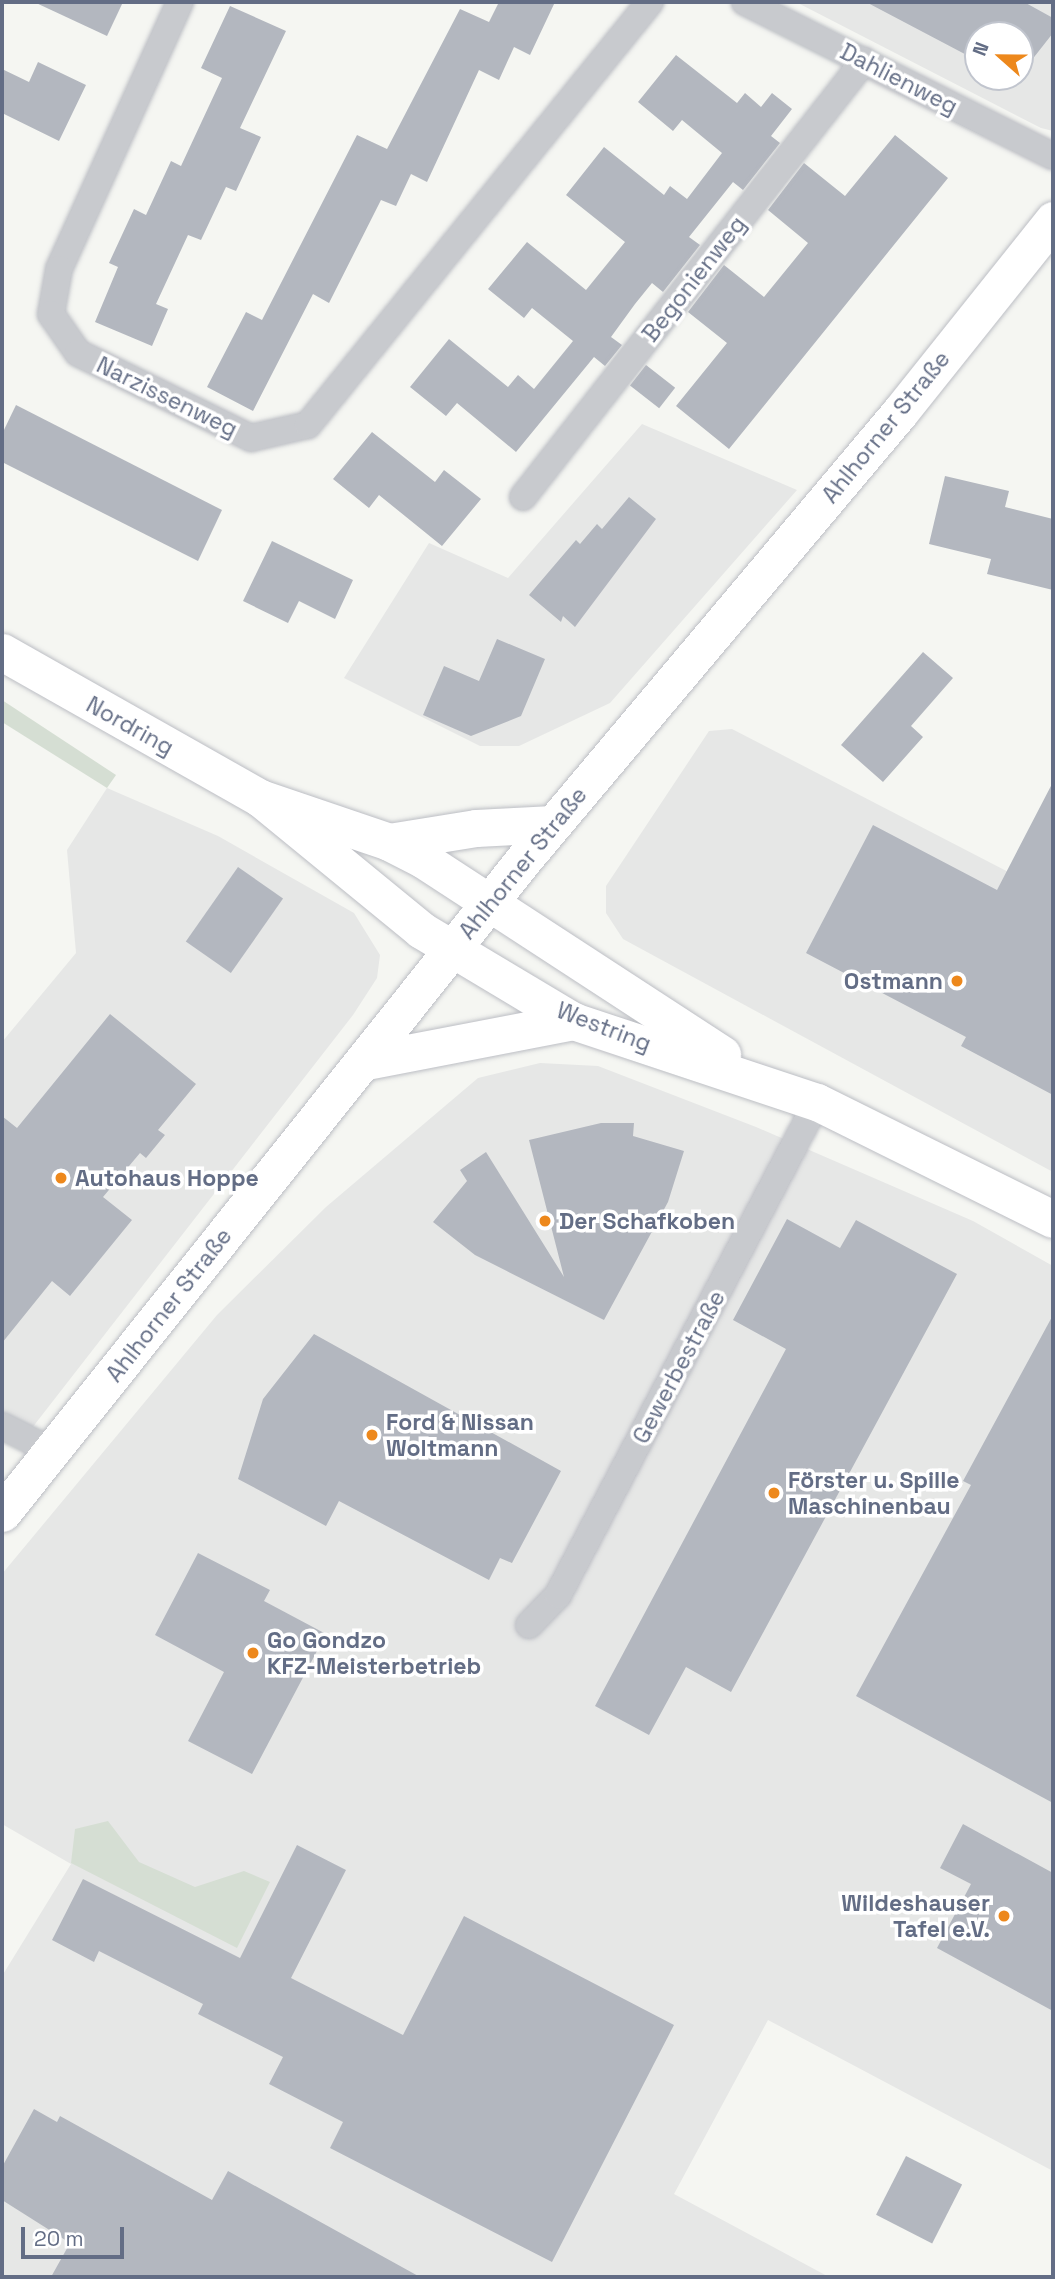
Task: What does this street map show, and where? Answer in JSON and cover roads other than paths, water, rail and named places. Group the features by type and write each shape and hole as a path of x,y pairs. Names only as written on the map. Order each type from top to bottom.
{"main road":[{"name":"Ahlhorner Straße","path":"2,1513 554,824 769,570 1053,220"},
{"name":"Nordring","path":"2,652 260,798 421,930 453,949"},
{"name":"Nordring","path":"260,798 388,842 489,904"},
{"path":"388,842 476,828 554,824"},
{"name":"Westring","path":"489,904 765,1082"},
{"name":"Westring","path":"453,949 573,1021 765,1082 817,1102 1053,1219"},
{"path":"366,1061 573,1021"}],"street":[{"name":"Narzissenweg","path":"180,2 59,269 51,314 78,353 251,438 308,425 650,2"},
{"name":"Dahlienweg","path":"745,2 1053,156"},
{"name":"Begonienweg","path":"523,497 864,61"},
{"name":"Gewerbestraße","path":"529,1625 558,1595 817,1102"},
{"path":"2,1426 52,1451"}],"place":[{"name":"Ostmann","path":"957,981"},
{"name":"Autohaus Hoppe","path":"61,1178"},
{"name":"Der Schafkoben","path":"545,1221"},
{"name":"Ford & Nissan Woltmann","path":"372,1435"},
{"name":"Förster u. Spille Maschinenbau","path":"774,1493"},
{"name":"Go Gondzo KFZ-Meisterbetrieb","path":"253,1653"},
{"name":"Wildeshauser Tafel e.V.","path":"1004,1916"}]}
